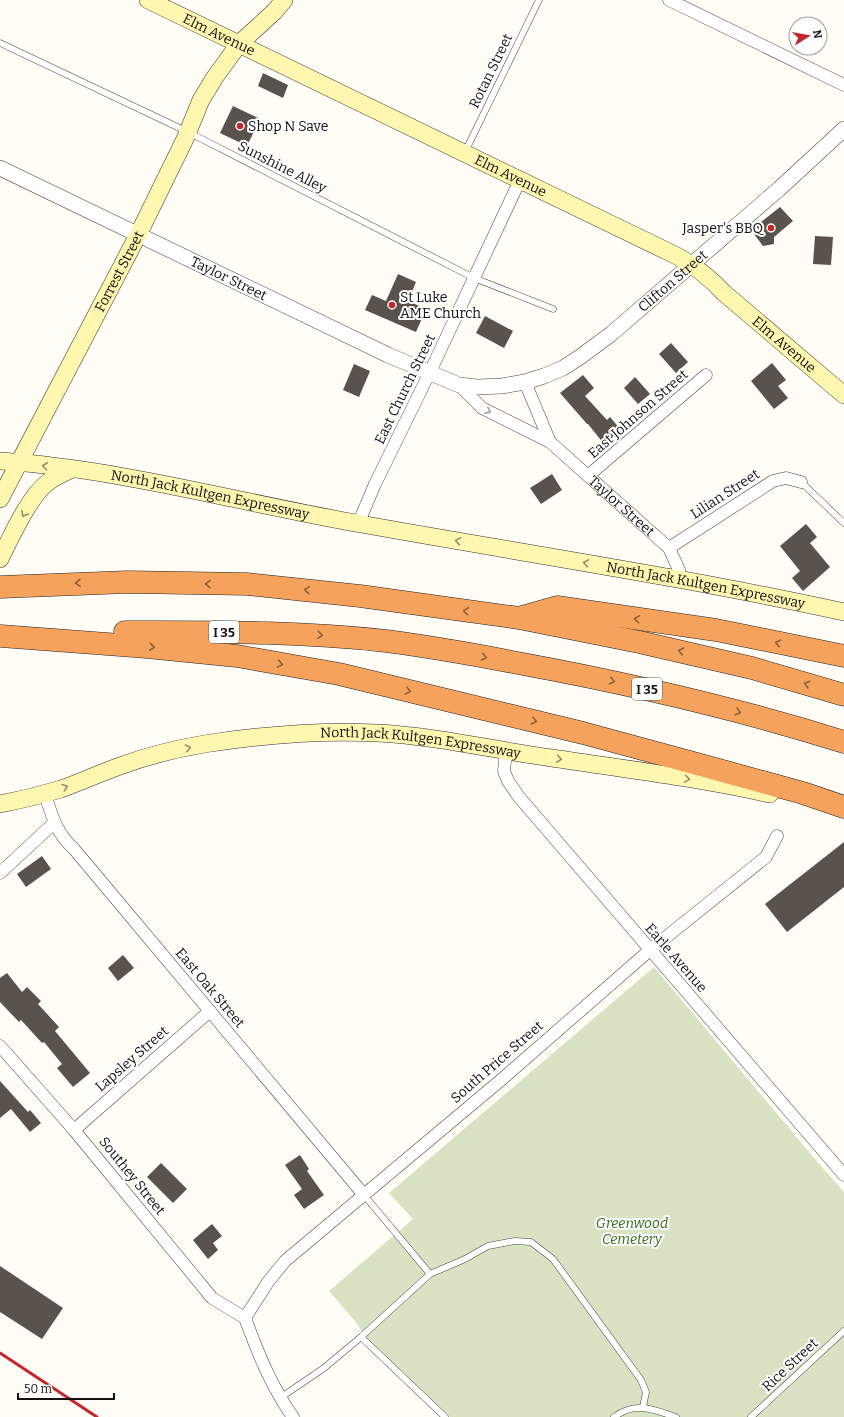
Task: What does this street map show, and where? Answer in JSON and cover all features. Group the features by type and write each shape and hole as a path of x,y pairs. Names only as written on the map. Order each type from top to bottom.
{"highway":[{"path":"0,587 128,582 246,584 352,595 519,618 639,642 752,668 844,695"},
{"path":"519,618 557,607 716,630 844,656"},
{"name":"I 35","path":"0,636 78,632 225,632 312,634 385,641 446,649 640,687 716,706 844,742"},
{"path":"0,636 147,646 237,656 339,674 668,756 802,793 844,808"}],"main road":[{"name":"Elm Avenue","path":"148,0 692,264 843,392"},
{"name":"Forrest Street","path":"0,499 138,235 205,94 215,77 239,44 275,11 284,0"},
{"name":"North Jack Kultgen Expressway","path":"0,461 20,462 131,478 358,524 680,579 844,612"},
{"path":"3,552 28,506 37,493 47,483 72,469"},
{"name":"North Jack Kultgen Expressway","path":"0,804 45,794 157,754 202,745 264,736 315,732 378,733 437,739 735,786 844,813"}],"street":[{"path":"669,0 844,84"},
{"name":"Clifton Street","path":"525,382 563,368 611,334 779,188 844,129"},
{"name":"Taylor Street","path":"0,168 388,355 459,385 477,387 502,386 525,382 550,442"},
{"name":"East Church Street","path":"358,524 375,484 430,372 520,180"},
{"name":"East Johnson Street","path":"589,475 706,375"},
{"name":"Taylor Street","path":"459,385 482,408 550,442 589,475 669,548 679,570 680,579"},
{"name":"Lilian Street","path":"669,548 773,482 786,478 801,482"},
{"name":"Earle Avenue","path":"506,751 504,771 508,781 519,797 844,1175"},
{"name":"East Oak Street","path":"45,794 54,823 67,843 74,849 364,1196"},
{"path":"0,873 54,823"},
{"name":"South Price Street","path":"245,1318 268,1282 285,1261 364,1196 650,950 766,857 776,836"},
{"name":"Lapsley Street","path":"74,1130 210,1011"},
{"name":"Southey Street","path":"0,1046 74,1130 212,1298 245,1318"},
{"path":"245,1318 260,1359 280,1398 293,1417"}],"lane":[{"name":"Rotan Street","path":"464,153 539,0"},
{"name":"Sunshine Alley","path":"0,43 188,132 474,278 553,309"},
{"path":"801,482 844,523"},
{"path":"364,1196 430,1274"},
{"path":"280,1398 324,1368 361,1337 430,1274 464,1259 488,1246 515,1241 531,1242 553,1258 641,1380 646,1392 642,1407"},
{"name":"Rice Street","path":"752,1417 844,1331"},
{"path":"361,1337 445,1417"},
{"path":"614,1417 627,1410 642,1407 676,1417"}],"green space":[{"name":"Greenwood Cemetery","path":"654,967 844,1192 844,1417 450,1417 368,1341 355,1321 329,1291 413,1219 389,1193"}],"building":[{"path":"263,73 288,85 283,98 258,86"},
{"name":"Shop N Save","path":"233,106 260,119 247,146 220,133"},
{"name":"Jasper's BBQ","path":"780,207 793,221 774,237 774,244 763,246 754,234 759,230 756,226"},
{"path":"815,236 833,237 831,265 813,264"},
{"name":"St Luke AME Church","path":"398,274 416,282 408,301 426,309 416,332 365,310 372,295 386,301"},
{"path":"485,316 513,331 504,348 476,333"},
{"path":"671,343 688,362 676,373 659,354"},
{"path":"772,363 786,380 778,386 788,398 774,409 751,381"},
{"path":"354,364 370,371 359,397 343,390"},
{"path":"583,375 594,388 585,396 607,420 610,417 621,430 604,444 560,393"},
{"path":"635,377 650,394 638,404 624,388"},
{"path":"552,474 562,490 541,504 530,488"},
{"path":"806,524 817,537 810,543 830,567 803,591 792,578 800,571 780,546"},
{"path":"844,842 844,887 787,932 765,904"},
{"path":"42,856 51,869 26,887 17,874"},
{"path":"123,955 134,968 118,981 108,968"},
{"path":"7,973 22,992 27,987 41,1001 38,1004 59,1027 55,1031 90,1073 73,1087 57,1068 62,1064 44,1042 42,1043 21,1020 19,1022 0,1002 0,978"},
{"path":"0,1081 28,1112 30,1110 41,1123 30,1132 11,1109 0,1118"},
{"path":"300,1155 309,1169 307,1171 324,1195 304,1209 294,1195 302,1189 285,1165"},
{"path":"161,1163 187,1189 173,1203 147,1177"},
{"path":"212,1224 222,1236 213,1243 218,1250 208,1259 193,1240"},
{"path":"0,1266 63,1308 42,1339 0,1312"}],"railway":[{"path":"0,1353 97,1417"}],"place":[{"name":"Shop N Save","path":"240,126"},
{"name":"Jasper's BBQ","path":"771,228"},
{"name":"St Luke AME Church","path":"392,305"}]}
